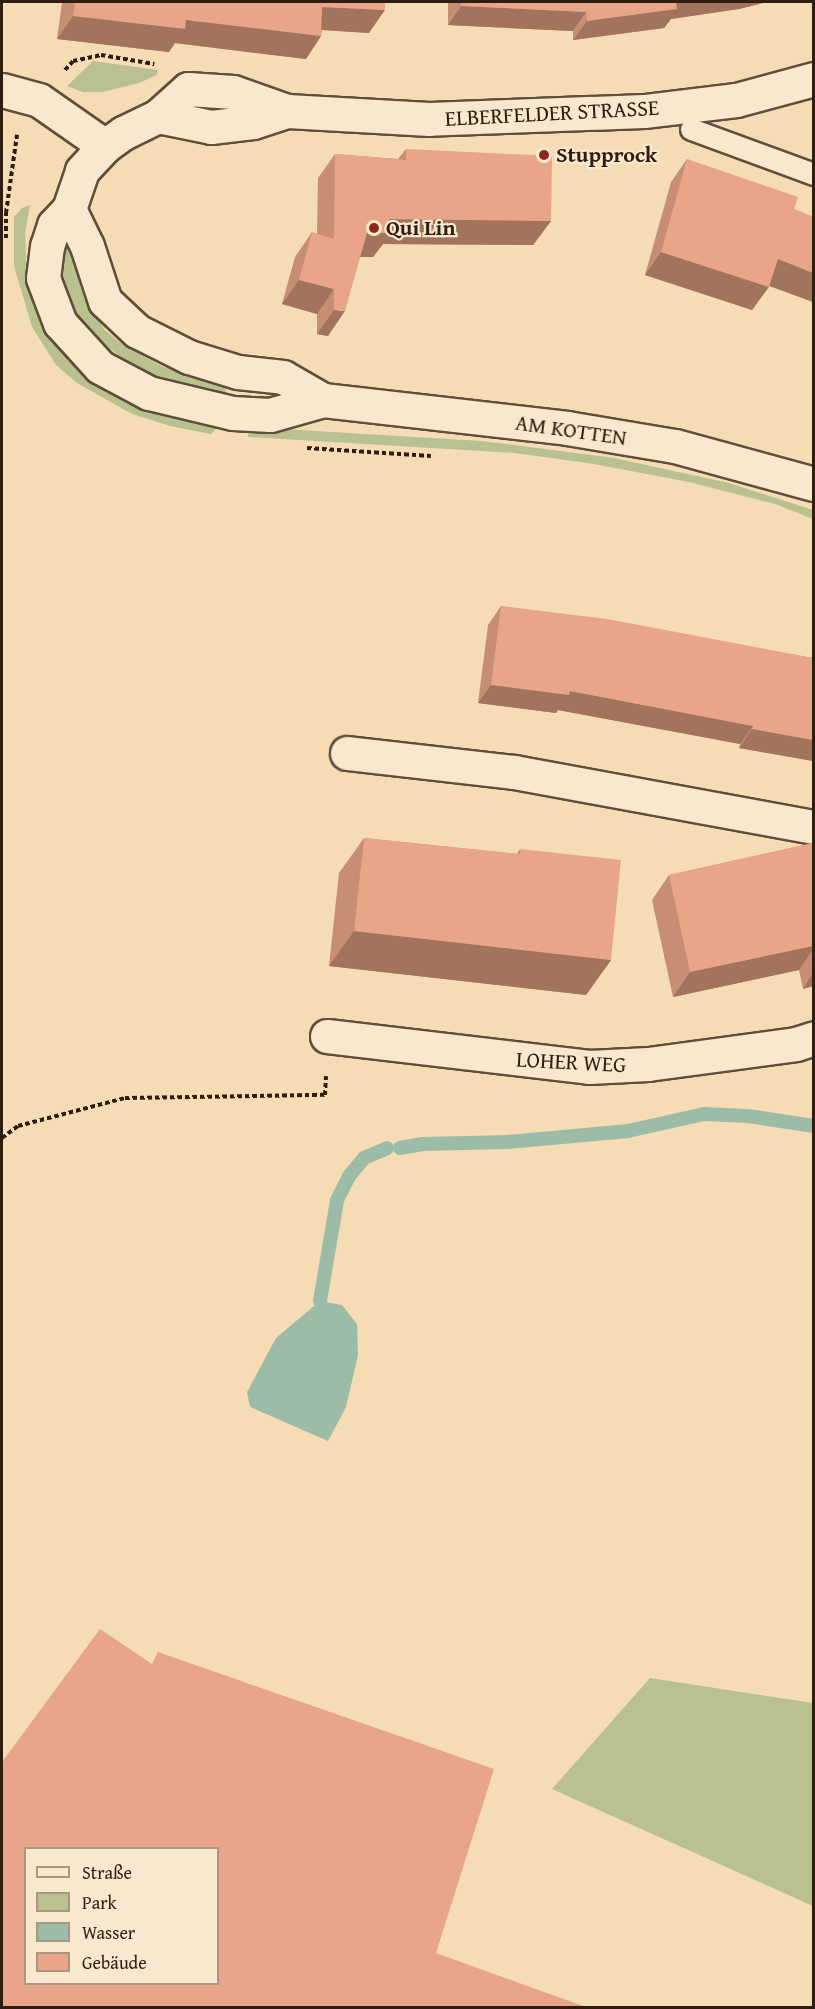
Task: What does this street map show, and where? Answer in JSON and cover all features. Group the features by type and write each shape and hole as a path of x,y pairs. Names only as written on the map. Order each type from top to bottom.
{"main road":[{"name":"ELBERFELDER STRASSE","path":"158,116 211,128 253,122 287,111 429,119 644,111 736,100 813,79"},
{"path":"2,90 39,100 105,146"},
{"name":"AM KOTTEN","path":"158,116 123,133 105,146 82,171 69,209 54,225 47,246 43,278 60,323 100,367 149,393 233,413 270,416 323,400"},
{"name":"AM KOTTEN","path":"69,209 87,246 105,300 137,331 189,357 238,372 283,377 323,400 589,431 675,446 813,484"},
{"path":"348,753 514,772 813,827"},
{"name":"LOHER WEG","path":"327,1036 589,1067 659,1063 796,1044 813,1038"}],"lane":[{"path":"691,129 813,174"}],"path":[{"path":"39,100 73,62 101,55 157,64"},
{"path":"2,1138 18,1126 125,1098 325,1095 327,1036"}],"green space":[{"path":"93,61 158,70 157,75 139,83 103,92 83,92 67,86"},
{"path":"30,205 25,233 26,261 38,312 59,348 79,370 101,387 135,402 222,423 211,434 170,426 132,414 77,383 56,365 32,327 14,266 14,217 22,208"},
{"path":"62,224 84,298 105,330 123,345 163,367 227,382 225,395 172,384 138,370 93,336 79,318 66,290 59,264"},
{"path":"249,427 482,441 614,458 729,483 813,510 813,519 775,504 689,482 594,464 515,453 248,437"},
{"path":"650,1678 813,1703 813,1906 552,1789"}],"water":[{"path":"320,1301 342,1305 357,1324 358,1355 346,1407 328,1441 250,1407 247,1392 276,1338"}],"building":[{"path":"75,2 385,2 385,10 322,7 321,36 186,20 185,29 73,16"},
{"path":"461,2 676,2 677,9 587,21 586,12 461,6"},
{"path":"406,149 552,156 551,221 389,219 390,233 367,233 345,311 334,310 334,289 299,280 312,232 334,239 335,154 406,160"},
{"path":"687,159 798,197 794,209 813,217 813,273 778,259 769,287 661,252"},
{"path":"501,606 607,619 813,658 813,740 752,729 753,726 570,691 569,695 491,685"},
{"path":"364,838 520,854 520,849 621,860 611,960 354,931"},
{"path":"813,843 813,946 690,972 669,875"},
{"path":"100,1629 152,1664 158,1652 494,1769 436,1953 586,2007 2,2007 2,1762"}],"waterway":[{"path":"400,1148 423,1144 508,1142 628,1131 704,1114 748,1116 814,1126"},
{"path":"320,1301 337,1200 349,1176 364,1158 387,1148"}],"place":[{"name":"Stupprock","path":"544,155"},
{"name":"Qui Lin","path":"374,228"}]}
